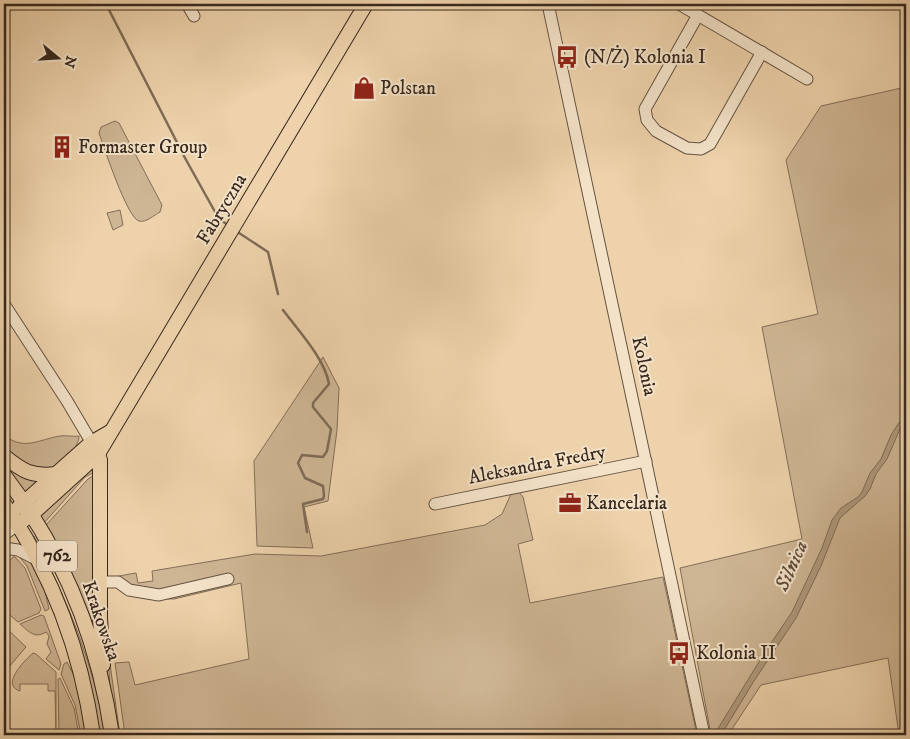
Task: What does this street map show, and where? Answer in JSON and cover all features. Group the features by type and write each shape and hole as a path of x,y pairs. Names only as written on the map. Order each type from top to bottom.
{"main road":[{"name":"Fabryczna","path":"9,515 28,508 95,448 110,432 366,4"},
{"name":"Fabryczna","path":"28,508 56,474 95,448"},
{"path":"95,448 100,460 100,582 103,684"},
{"path":"4,456 29,473 37,475 56,474"},
{"name":"Krakowska","path":"4,475 50,543 76,600 103,684 112,735"},
{"name":"Krakowska","path":"9,515 38,560 57,601 72,643 86,694 93,735"}],"street":[{"path":"187,4 194,16"},
{"name":"Kolonia","path":"548,4 704,735"},
{"path":"679,4 807,79"},
{"path":"698,15 645,108 647,120 656,131 688,148 701,149 710,144 762,52"},
{"path":"4,304 95,448"},
{"name":"Aleksandra Fredry","path":"435,504 646,461"},
{"path":"4,535 9,515"},
{"path":"4,548 18,550 38,560"},
{"path":"100,582 118,582 129,590 159,594 228,579"}],"shaded area":[{"path":"906,87 906,735 899,735 888,658 761,685 728,735 711,735 680,568 802,539 762,327 818,314 786,160 821,106"},
{"path":"115,121 119,123 162,205 160,212 144,221 139,221 134,217 128,208 99,133 101,127"},
{"path":"120,210 123,225 113,230 107,213"},
{"path":"323,357 339,388 337,430 328,501 304,507 313,548 257,546 254,461"},
{"path":"906,412 906,421 900,429 887,459 876,474 870,489 865,496 840,518 821,566 796,618 721,735 714,735 792,612 822,548 832,520 841,508 858,497 862,492 870,473 881,459 891,435"},
{"path":"4,435 11,440 24,443 60,436 79,436 74,450 62,462 52,468 37,471 4,450"},
{"path":"7,468 9,468 39,481 26,493"},
{"path":"91,468 93,473 85,477 44,523 39,514"},
{"path":"93,476 95,630 46,527 88,479"},
{"path":"519,492 523,497 533,540 518,544 530,603 663,577 697,735 125,735 115,663 129,662 135,685 249,659 241,583 174,599 166,599 143,593 114,579 119,576 136,573 138,583 153,581 152,571 255,554 321,556 485,525 502,514 511,494"},
{"path":"34,536 78,632 94,683 105,735 100,735 96,714 32,537"},
{"path":"16,553 30,561 37,571 49,609 45,611 27,566"},
{"path":"13,557 25,568 41,609 39,613 18,622 4,610 4,568"},
{"path":"41,615 44,616 61,664 59,670 46,659 51,652 47,644 49,636 46,632 35,635 20,624"},
{"path":"4,626 26,647 8,668 4,670"},
{"path":"108,630 110,664 120,735 117,735 110,686 106,631"},
{"path":"33,653 56,672 56,735 55,691 48,691 48,684 20,684 20,691 14,688 12,684 16,672"},
{"path":"67,662 77,682 87,735 81,735 75,705 61,674 64,664"},
{"path":"60,678 74,708 79,735 59,735 58,679"}],"waterway":[{"path":"106,4 185,158 219,219 228,225"},
{"path":"236,231 268,252 278,294"},
{"path":"283,310 317,355 329,384 313,403 313,407 331,429 327,451 323,457 302,455 298,463 305,478 323,486 323,499 303,504 307,532"}],"place":[{"name":"(N/Ż) Kolonia I","path":"567,57"},
{"name":"Polstan","path":"364,88"},
{"name":"Formaster Group","path":"62,147"},
{"name":"Kancelaria","path":"570,503"},
{"name":"Kolonia II","path":"679,653"}],"water label":[{"name":"Silnica","path":"792,566"}]}
